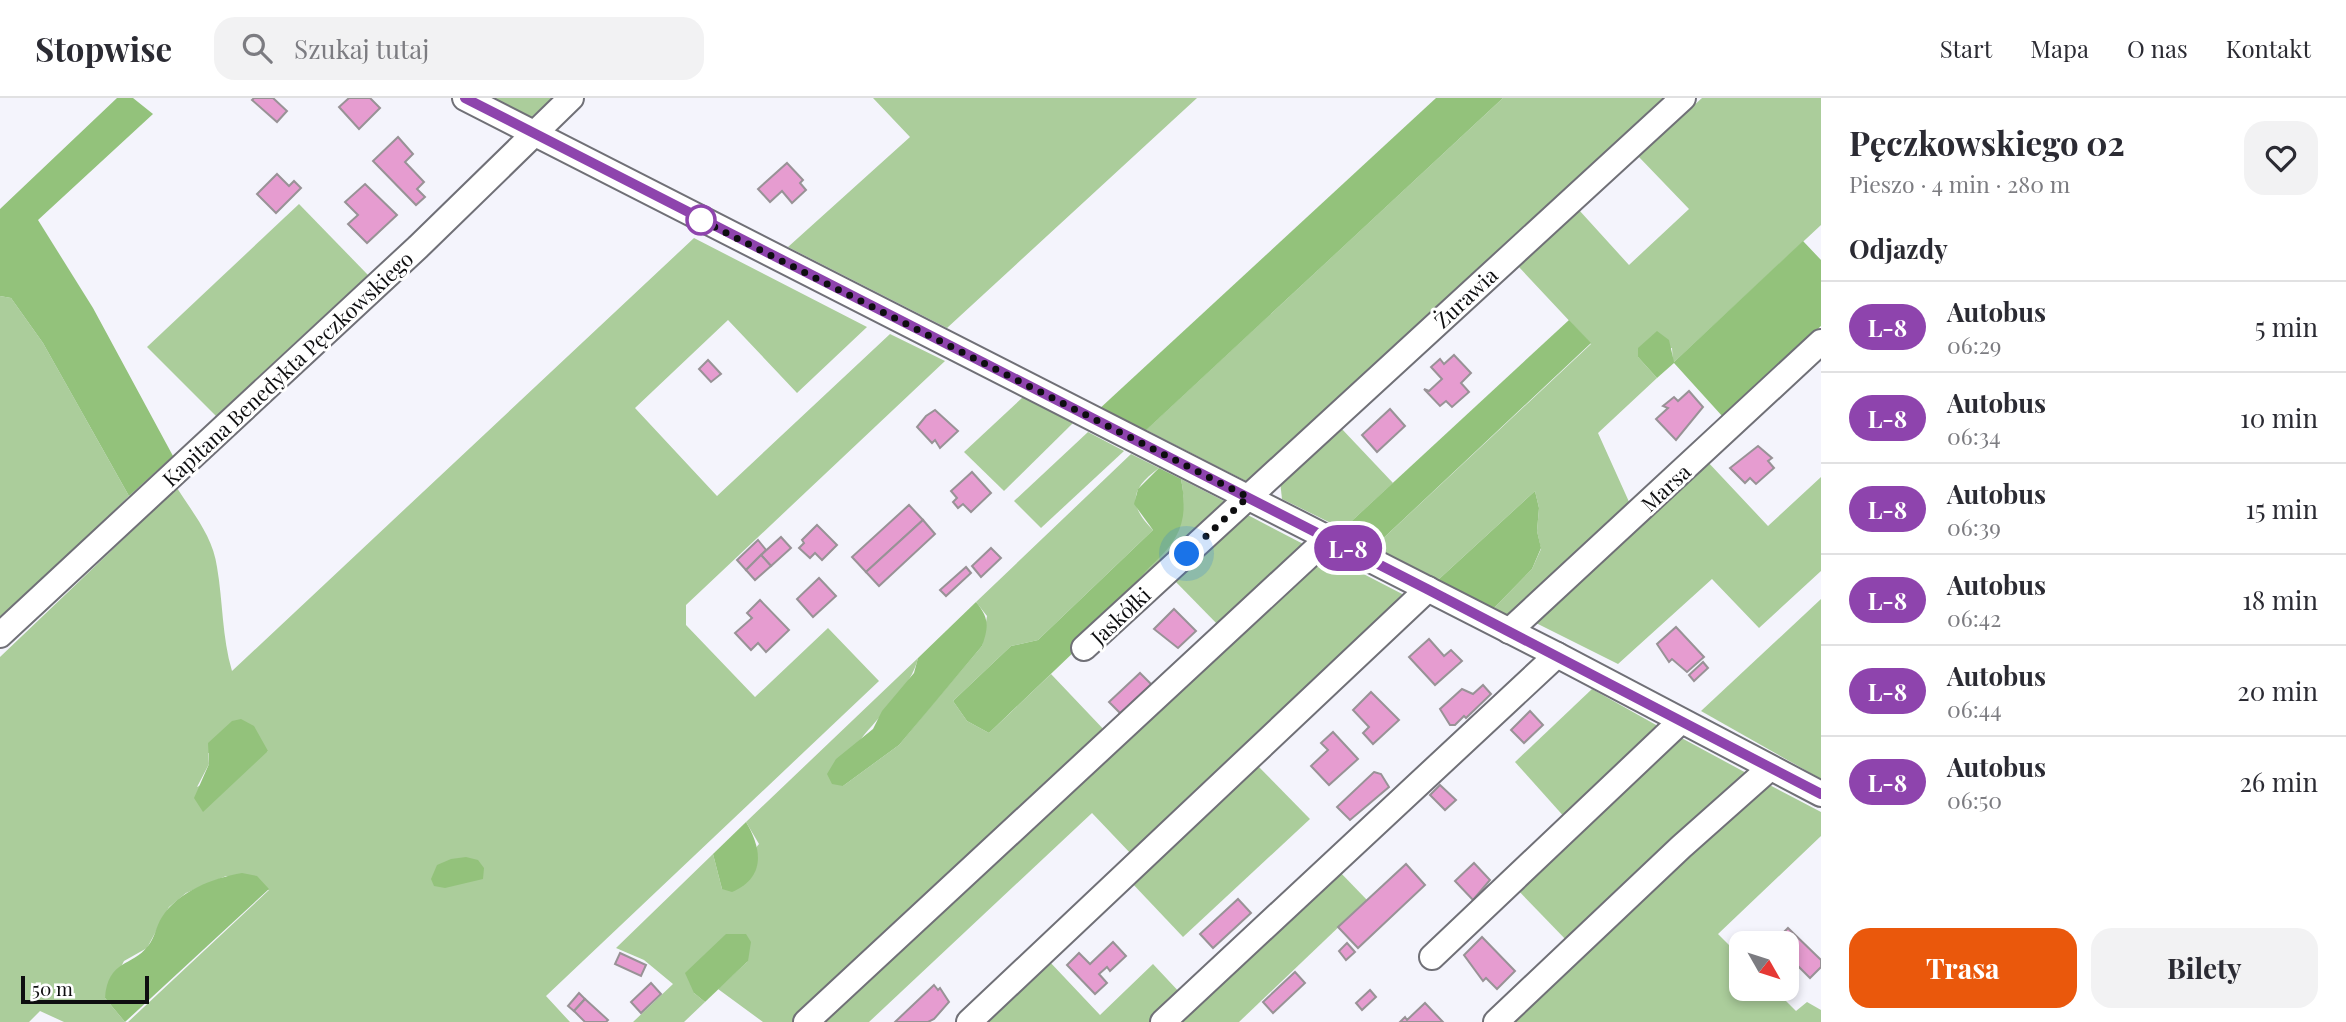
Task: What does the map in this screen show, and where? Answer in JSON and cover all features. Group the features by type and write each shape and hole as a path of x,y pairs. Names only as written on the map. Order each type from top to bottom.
{"street":[{"path":"466,98 1557,655 1821,794"},
{"name":"Kapitana Benedykta Pęczkowskiego","path":"0,635 418,247 533,132 571,98"},
{"name":"Żurawia","path":"1248,497 1683,98"},
{"name":"Marsa","path":"1509,631 1821,342"},
{"name":"Jaskółki","path":"1084,648 1248,497"},
{"path":"806,1022 1328,538"},
{"path":"969,1022 1427,589"},
{"path":"1163,1022 1557,655"},
{"path":"1432,957 1681,721"},
{"path":"1496,1022 1770,768"}],"green space":[{"path":"117,98 133,98 153,114 38,220 93,308 173,456 129,496 43,343 11,298 0,296 0,209"},
{"path":"484,98 553,98 528,120"},
{"path":"873,98 1197,98 947,328 788,247 910,137"},
{"path":"1436,98 1503,98 1142,434 1097,411"},
{"path":"1503,98 1670,98 1252,484 1146,430"},
{"path":"1702,98 1821,98 1821,225 1673,363 1672,348 1638,357 1657,378 1598,433 1630,504 1504,618 1493,609 1532,569 1541,549 1537,531 1539,508 1535,491 1438,580 1374,547 1591,344 1518,266 1579,210 1629,265 1689,209 1638,156"},
{"path":"299,204 368,275 216,416 147,347"},
{"path":"694,238 867,327 797,393 728,320 635,408 717,496 890,334 945,361 686,605 686,625 755,697 828,628 879,681 546,996 570,1022 128,1022 269,890 226,876 186,893 169,907 147,948 124,961 105,998 125,1022 64,1022 40,1011 29,1022 0,1022 0,657 177,488 202,526 215,556 226,645 232,671","holes":["268,751 197,787 209,764 208,753"]},
{"path":"1803,241 1821,260 1821,326 1723,417 1674,363 1657,378 1638,357 1638,348 1657,331 1669,340 1674,362"},
{"path":"0,296 11,298 43,343 129,496 0,622"},
{"path":"1569,320 1591,343 1374,547 1343,529"},
{"path":"1023,397 1073,423 1004,491 964,452"},
{"path":"1340,427 1393,483 1343,529 1282,499 1280,481"},
{"path":"1088,432 1124,451 1041,528 1014,501"},
{"path":"1131,454 1159,468 1142,483 1136,498 1139,513 1153,530 1038,640 1011,646 953,701 967,721 989,733 1051,674 1108,734 800,1022 763,1022 718,989 748,961 694,993 705,1002 684,1022 633,1022 673,984 644,960 616,948 713,854 722,889 759,844 746,822 918,658 915,669 902,690 858,744 843,786 899,745 982,646 987,616 976,602"},
{"path":"1706,460 1768,526 1821,477 1821,571 1759,628 1712,579 1618,664 1532,621"},
{"path":"1159,468 1181,479 1184,503 1182,522 1166,550 1143,574 1121,607 989,733 967,721 953,701 1011,646 1038,640 1153,530 1134,504 1138,489"},
{"path":"1181,479 1224,501 1227,506 1121,607 1142,575 1174,537 1181,521"},
{"path":"1535,491 1539,508 1537,531 1541,548 1532,569 1493,609 1438,580"},
{"path":"1242,512 1309,547 1222,629 1173,579"},
{"path":"1321,552 1408,597 1132,855 1092,813 869,1022 817,1022"},
{"path":"1821,599 1821,779 1701,711"},
{"path":"976,602 986,622 982,646 899,745 843,786 832,784 827,774 836,759 873,729 882,711 914,673 918,658"},
{"path":"1592,689 1665,730 1567,820 1515,762"},
{"path":"241,719 254,726 268,751 203,812 194,798 209,764 208,743 232,721"},
{"path":"1676,735 1750,775 1569,943 1513,885"},
{"path":"1255,763 1310,819 1183,937 1130,881"},
{"path":"1762,781 1821,812 1821,836 1718,934 1729,945 1729,1001 1786,1001 1796,1011 1807,1002 1821,1010 1821,1022 1505,1022"},
{"path":"746,822 758,852 758,862 751,879 732,892 722,889 713,854"},
{"path":"466,857 478,860 484,868 483,879 445,888 434,886 431,879 437,865"},
{"path":"1337,869 1367,900 1239,1022 1173,1022"},
{"path":"242,873 257,876 269,889 125,1022 105,998 111,976 122,965 142,953 162,917 178,900 208,882"},
{"path":"726,934 746,934 751,942 748,961 705,1002 694,993 685,973"},
{"path":"1048,960 1100,1015 1153,964 1182,995 1153,1022 983,1022"}],"building":[{"path":"273,98 287,111 277,122 252,100"},
{"path":"349,98 370,98 380,108 359,129 339,107"},
{"path":"398,137 413,154 405,162 424,182 417,189 425,197 416,205 373,161"},
{"path":"787,163 803,180 800,183 806,190 792,203 782,191 770,202 758,189"},
{"path":"277,174 289,186 294,181 301,188 276,213 257,194"},
{"path":"365,184 397,215 367,243 348,224 358,215 345,202"},
{"path":"1454,355 1471,373 1461,383 1469,392 1452,407 1446,401 1440,406 1424,389 1429,391 1442,379 1431,367 1440,359 1444,364"},
{"path":"708,360 721,374 711,382 699,369"},
{"path":"1689,391 1703,407 1676,440 1656,419 1668,408 1663,406 1674,397 1678,401"},
{"path":"1390,409 1405,426 1377,452 1362,435"},
{"path":"935,410 958,431 940,448 935,440 932,443 917,427"},
{"path":"1758,446 1772,458 1768,461 1774,468 1756,484 1750,478 1745,483 1730,468"},
{"path":"972,472 991,493 971,512 963,504 958,508 953,502 957,498 951,491"},
{"path":"909,505 923,520 866,572 852,557"},
{"path":"923,520 935,534 879,586 866,572"},
{"path":"817,525 837,545 822,560 815,553 810,558 799,548 804,543 802,540"},
{"path":"781,537 791,548 771,566 761,555"},
{"path":"758,540 766,550 746,570 737,560"},
{"path":"991,548 1001,558 981,577 972,566"},
{"path":"761,555 771,566 755,580 746,570"},
{"path":"966,567 971,573 946,596 940,590"},
{"path":"819,578 836,596 813,617 797,599"},
{"path":"760,600 789,630 766,652 758,643 751,650 735,633 752,618 747,613"},
{"path":"1174,609 1196,631 1178,648 1154,629"},
{"path":"1676,627 1704,657 1687,672 1672,659 1669,662 1657,644"},
{"path":"1429,639 1444,656 1451,650 1462,661 1435,685 1409,657"},
{"path":"1703,662 1708,668 1694,681 1689,675"},
{"path":"1140,673 1155,688 1124,717 1109,702"},
{"path":"1483,685 1491,694 1466,718 1464,716 1455,725 1450,725 1440,709 1462,689 1473,694"},
{"path":"1371,692 1399,720 1373,744 1363,733 1369,727 1353,710"},
{"path":"1530,711 1543,725 1524,743 1511,730"},
{"path":"1333,732 1358,759 1329,785 1311,766 1328,750 1321,743"},
{"path":"1374,772 1381,774 1389,787 1350,820 1337,807"},
{"path":"1440,785 1456,800 1445,810 1430,795"},
{"path":"1474,863 1490,880 1473,900 1455,881"},
{"path":"1406,864 1425,885 1358,948 1338,927"},
{"path":"1238,899 1251,913 1213,948 1200,934"},
{"path":"1482,937 1515,971 1497,989 1486,978 1483,981 1464,955"},
{"path":"1799,939 1821,960 1821,967 1810,978 1799,967"},
{"path":"1113,942 1126,956 1110,971 1107,967 1099,974 1107,983 1095,994 1067,965 1079,953 1090,964"},
{"path":"1347,943 1355,952 1346,960 1339,951"},
{"path":"620,953 646,965 641,976 615,964"},
{"path":"1295,972 1305,983 1273,1013 1263,1002"},
{"path":"651,983 661,994 641,1013 631,1002"},
{"path":"934,985 938,990 940,988 949,1002 934,1019 928,1022 895,1022"},
{"path":"1370,990 1376,997 1362,1010 1356,1003"},
{"path":"579,993 585,999 574,1011 568,1006"},
{"path":"585,999 608,1020 606,1022 585,1022 574,1011"},
{"path":"1425,1003 1443,1022 1400,1022 1405,1017 1407,1020"}],"bus line":[{"name":"L-8","path":"465,98 1557,655 1821,794"}],"route":[{"path":"701,220 691,215 1248,497 1187,554"}]}
